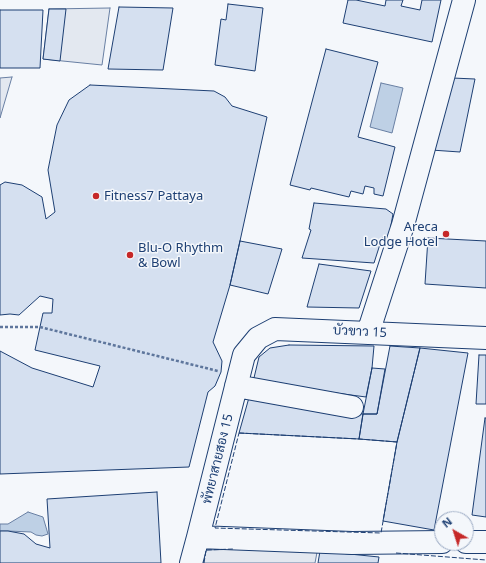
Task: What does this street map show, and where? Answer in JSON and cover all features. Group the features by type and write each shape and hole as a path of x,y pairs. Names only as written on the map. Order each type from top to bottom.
{"street":[{"path":"368,333 403,225 464,0"},
{"name":"บัวขาว 15","path":"244,355 258,338 275,329 486,338"},
{"name":"พัทยาสายสอง 15","path":"191,563 198,537 228,379 244,355"},
{"path":"228,379 352,407"},
{"path":"198,537 352,543 434,542"},
{"path":"474,542 486,542"}],"path":[{"path":"0,327 40,327 228,379"}],"shaded area":[{"path":"110,8 102,65 43,59 49,9"},
{"path":"12,77 0,118 0,78"},
{"path":"318,547 315,563 203,563 206,550"}],"water":[{"path":"381,83 403,88 392,133 370,127"},
{"path":"28,512 43,517 48,534 42,536 31,532 0,531 0,524 8,524"}],"building":[{"path":"348,0 356,0 385,6 386,0 403,0 401,6 420,10 422,0 441,0 432,42 343,23"},
{"path":"228,4 263,8 255,71 215,65 221,19 226,20"},
{"path":"119,7 173,8 163,70 108,69"},
{"path":"49,9 66,9 60,61 43,59"},
{"path":"0,10 43,10 40,68 0,68"},
{"path":"326,49 378,62 358,137 395,147 383,196 374,194 374,188 365,186 363,194 351,191 349,197 311,188 310,190 290,185"},
{"path":"452,78 475,79 460,152 431,150"},
{"path":"90,85 214,91 225,97 232,106 267,117 230,285 213,342 222,361 221,372 215,386 208,392 189,467 0,474 0,351 32,368 93,387 100,366 35,350 43,313 52,313 53,299 40,296 19,315 0,315 0,185 5,182 22,185 42,197 46,219 55,212 48,170 57,125 69,100"},
{"path":"314,203 386,209 393,214 389,236 382,238 374,263 302,258 311,230 309,229"},
{"path":"428,238 486,241 486,288 425,284"},
{"path":"240,241 282,249 268,294 230,285"},
{"path":"319,264 371,271 359,308 307,307"},
{"path":"289,345 374,346 372,368 366,397 253,382 259,357 270,348"},
{"path":"390,346 420,348 397,442 359,439 363,414 377,414"},
{"path":"420,348 468,353 438,511 434,511 434,530 383,521 397,442"},
{"path":"479,355 486,355 486,404 476,404"},
{"path":"372,368 385,369 377,414 363,414"},
{"path":"250,394 283,398 363,414 359,439 239,433"},
{"path":"486,418 486,517 474,515 474,511 473,511"},
{"path":"157,492 161,563 0,563 0,531 24,534 36,544 50,548 47,499"},
{"path":"320,551 379,557 378,563 318,563"}],"fence":[{"path":"239,433 397,442 381,533 215,528 239,433"},
{"path":"204,563 206,550 234,549"},
{"path":"396,553 486,560"}],"place":[{"name":"Fitness7 Pattaya","path":"96,196"},
{"name":"Areca Lodge Hotel","path":"446,234"},
{"name":"Blu-O Rhythm & Bowl","path":"130,255"}]}
